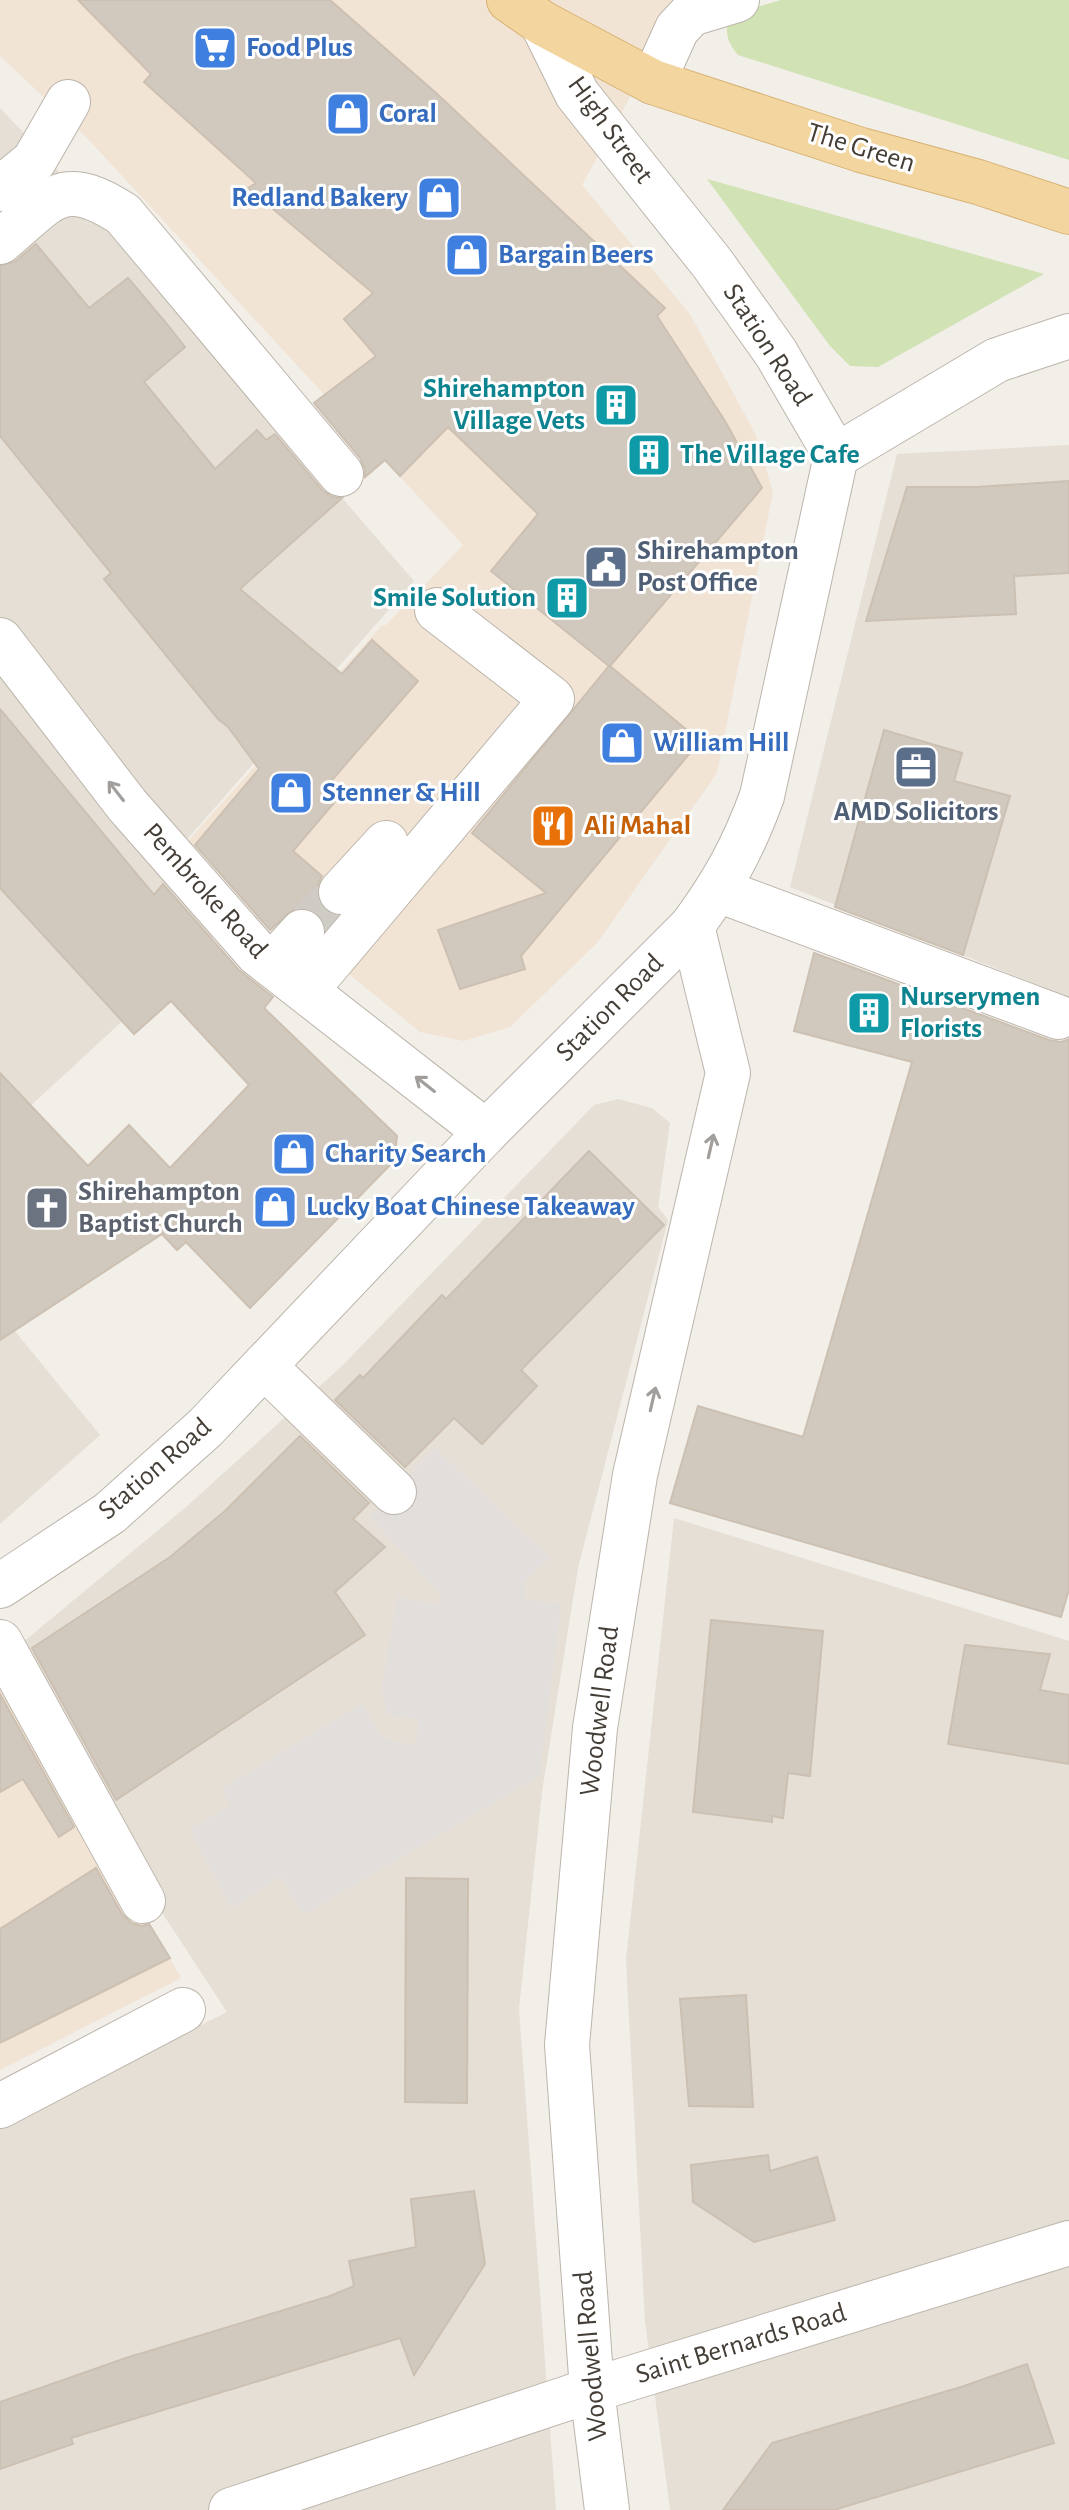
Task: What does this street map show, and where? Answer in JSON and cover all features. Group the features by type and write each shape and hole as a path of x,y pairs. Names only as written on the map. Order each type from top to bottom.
{"main road":[{"name":"The Green","path":"526,12 653,82 861,150 978,182 1069,212"}],"street":[{"path":"653,82 677,29 691,14 737,0"},
{"name":"High Street","path":"526,12 577,94 712,263"},
{"path":"0,189 34,161 68,102"},
{"path":"0,242 53,198 66,193 84,193 123,214 341,474"},
{"name":"Station Road","path":"0,1586 110,1513 205,1428 486,1132 692,926 718,890 744,844 762,796 836,456 776,353 712,263"},
{"path":"836,456 997,360 1069,336"},
{"path":"289,978 552,699 437,610"},
{"name":"Pembroke Road","path":"2,647 127,805 258,954 486,1132"},
{"path":"341,892 386,843"},
{"path":"718,890 1058,1017"},
{"name":"Woodwell Road","path":"607,2510 592,2390 567,2045 595,1728 635,1475 728,1073 692,926"},
{"path":"289,978 302,932"},
{"path":"264,1366 394,1492"},
{"path":"0,1642 143,1901"},
{"path":"0,2106 183,2010"},
{"name":"Saint Bernards Road","path":"231,2510 592,2390 1069,2243"}],"shaded area":[{"path":"0,0 683,0 582,185 690,314 756,435 773,492 717,773 597,943 510,1027 464,1041 420,1032 187,842 382,625 386,625 463,545 87,138 0,56"},
{"path":"0,108 41,151 414,581 160,870 219,932 0,1134"},
{"path":"1069,445 1069,997 790,887 897,454"},
{"path":"618,1099 652,1108 670,1123 658,1207 668,1220 578,1568 542,1792 519,2009 556,2510 0,2510 0,2126 227,2012 110,1833 10,1653 186,1507 343,1365 594,1105"},
{"path":"0,1313 100,1435 0,1524"},
{"path":"435,1448 550,1558 525,1581 523,1599 561,1605 539,1776 303,1915 281,1876 231,1908 190,1829 231,1806 222,1789 361,1704 384,1740 415,1745 419,1719 387,1714 382,1686 398,1596 439,1606 441,1594 370,1517"},
{"path":"674,1518 1069,1641 1069,2510 670,2510 645,2321 626,1960"},
{"path":"0,1661 181,1978 0,2070"}],"green space":[{"path":"781,0 1069,0 1069,160 738,55 728,36 730,15"},
{"path":"707,179 1044,274 878,367 850,366 830,346"}],"building":[{"path":"78,0 330,0 436,93 665,308 657,316 725,421 762,488 610,666 700,741 521,956 525,969 460,989 438,930 546,893 472,833 609,666 491,571 538,514 448,427 400,476 385,460 365,477 360,458 314,403 376,356 344,319 373,293 248,188 256,183 144,82 151,74"},
{"path":"36,244 89,308 128,278 166,323 185,347 144,382 215,469 257,430 266,440 275,434 322,490 332,497 342,498 240,589 342,674 372,640 418,681 332,780 345,790 293,851 322,876 317,887 317,900 325,911 336,916 326,928 319,914 307,908 294,909 270,930 195,845 259,769 228,727 218,719 104,579 111,573 0,436 0,266 16,261"},
{"path":"1069,481 1069,573 1014,576 1016,614 866,621 907,487 977,487"},
{"path":"0,709 154,895 163,884 239,970 273,997 264,1008 397,1136 394,1161 250,1308 186,1242 177,1250 162,1234 0,1340 0,1073 88,1166 129,1125 170,1168 249,1085 171,1001 134,1034 0,888"},
{"path":"884,730 962,753 954,781 1010,796 963,955 835,907"},
{"path":"814,953 1049,1040 1061,1042 1069,1039 1069,1589 1061,1617 670,1503 698,1406 803,1437 912,1062 794,1031"},
{"path":"589,1151 664,1225 521,1370 537,1386 482,1444 454,1418 405,1467 335,1400 360,1375 363,1378 442,1295 446,1299"},
{"path":"300,1436 369,1503 353,1519 385,1547 335,1592 365,1635 116,1800 32,1648 170,1557 225,1511"},
{"path":"711,1620 823,1631 810,1776 788,1773 783,1818 772,1816 772,1822 693,1812"},
{"path":"965,1645 1050,1654 1040,1690 1069,1695 1069,1764 948,1744"},
{"path":"0,1694 74,1827 59,1837 23,1779 0,1792"},
{"path":"96,1868 122,1914 131,1923 149,1924 170,1958 0,2043 0,1929"},
{"path":"406,1878 468,1879 467,2103 405,2102"},
{"path":"746,1995 753,2107 689,2106 680,1999"},
{"path":"768,2155 770,2171 817,2157 835,2220 754,2242 693,2202 691,2165"},
{"path":"474,2191 485,2264 414,2375 400,2338 71,2438 73,2444 0,2469 0,2402 126,2358 354,2286 349,2261 416,2247 411,2199"},
{"path":"1027,2364 1054,2443 834,2510 723,2510 772,2443 961,2387"}],"tunnel":[{"path":"302,932 341,892"}],"place":[{"name":"Food Plus","path":"215,48"},
{"name":"Coral","path":"348,114"},
{"name":"Redland Bakery","path":"439,198"},
{"name":"Bargain Beers","path":"467,255"},
{"name":"Shirehampton Village Vets","path":"616,405"},
{"name":"The Village Cafe","path":"649,455"},
{"name":"Shirehampton Post Office","path":"606,567"},
{"name":"Smile Solution","path":"567,598"},
{"name":"William Hill","path":"622,743"},
{"name":"AMD Solicitors","path":"916,767"},
{"name":"Stenner & Hill","path":"291,793"},
{"name":"Ali Mahal","path":"553,826"},
{"name":"Nurserymen Florists","path":"869,1013"},
{"name":"Charity Search","path":"294,1154"},
{"name":"Lucky Boat Chinese Takeaway","path":"275,1207"},
{"name":"Shirehampton Baptist Church","path":"47,1208"}]}
